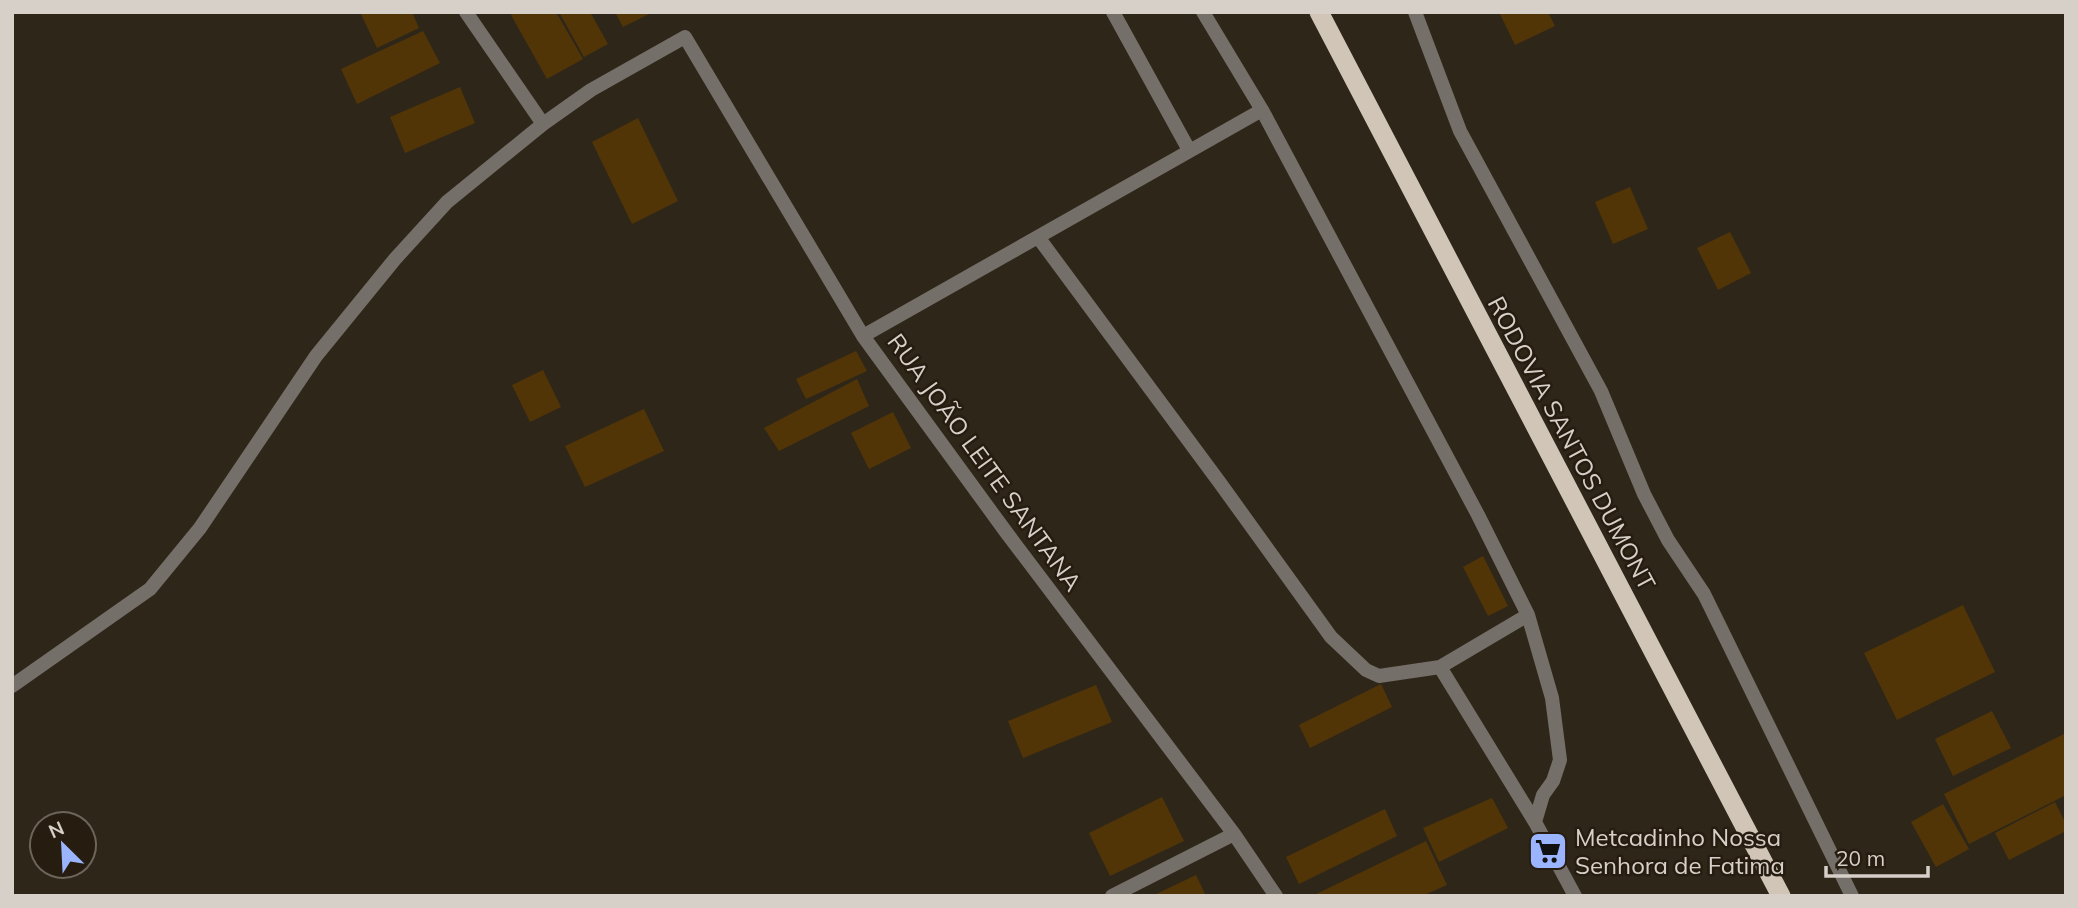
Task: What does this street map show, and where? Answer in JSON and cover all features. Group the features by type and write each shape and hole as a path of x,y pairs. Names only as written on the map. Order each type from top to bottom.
{"highway":[{"name":"RODOVIA SANTOS DUMONT","path":"1320,12 1782,896"}],"street":[{"path":"12,686 149,589 200,528 316,356 396,259 447,202 543,124 466,12"},
{"path":"1113,12 1189,150"},
{"path":"1203,12 1262,110 1478,515 1528,615 1552,698 1560,760 1553,781 1543,795 1535,822"},
{"path":"1415,12 1460,131 1601,391 1644,494 1668,540 1704,594 1852,896"},
{"name":"RUA JOÃO LEITE SANTANA","path":"543,124 592,90 685,37 863,336 1234,834 1276,896"},
{"path":"863,336 1262,110"},
{"path":"1038,237 1331,637 1366,670 1379,676 1440,667 1528,615"},
{"path":"1440,667 1535,822 1576,896"},
{"path":"1112,896 1234,834"}],"building":[{"path":"360,12 412,12 419,28 377,48"},
{"path":"516,12 556,12 583,59 547,79 511,15"},
{"path":"559,12 590,12 608,44 584,57"},
{"path":"615,12 653,12 623,27"},
{"path":"1499,12 1548,12 1555,26 1515,45"},
{"path":"423,31 440,63 357,104 341,69"},
{"path":"460,87 475,123 405,153 390,117"},
{"path":"638,118 678,201 632,224 592,142"},
{"path":"1630,187 1648,229 1613,244 1595,202"},
{"path":"1730,232 1751,273 1718,290 1697,248"},
{"path":"856,351 867,371 806,399 796,379"},
{"path":"543,370 561,407 530,422 512,385"},
{"path":"857,379 869,406 779,451 764,428"},
{"path":"644,409 664,451 585,487 565,446"},
{"path":"893,412 911,448 869,469 851,433"},
{"path":"1483,556 1508,606 1488,616 1463,567"},
{"path":"1963,605 1995,672 1897,720 1864,653"},
{"path":"1381,684 1392,707 1310,748 1299,725"},
{"path":"1096,685 1112,722 1023,758 1008,721"},
{"path":"1992,711 2011,748 1953,776 1935,739"},
{"path":"2066,733 2066,795 1969,844 1944,794"},
{"path":"1162,797 1184,841 1110,876 1089,833"},
{"path":"1492,798 1508,828 1439,862 1423,828"},
{"path":"2055,802 2066,824 2066,831 2009,860 1995,833"},
{"path":"1943,804 1969,849 1936,867 1911,822"},
{"path":"1385,809 1397,836 1299,884 1286,857"},
{"path":"1426,841 1447,885 1422,896 1312,896"},
{"path":"1196,875 1206,896 1152,896"}],"place":[{"name":"Metcadinho Nossa Senhora de Fatima","path":"1548,851"}]}
